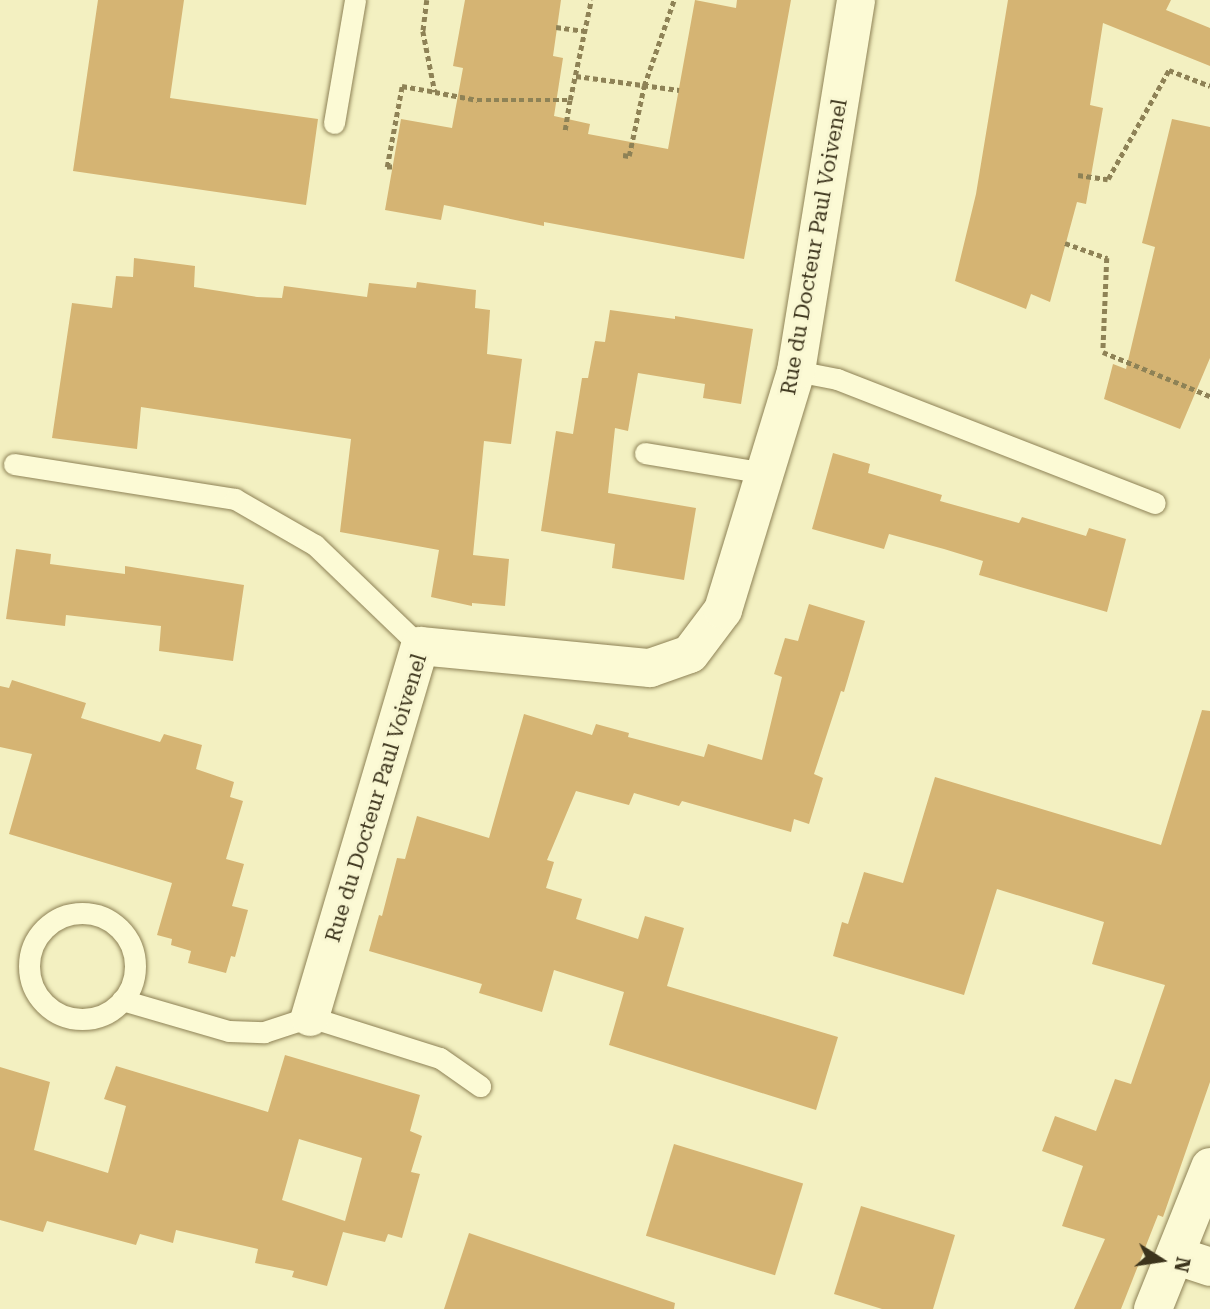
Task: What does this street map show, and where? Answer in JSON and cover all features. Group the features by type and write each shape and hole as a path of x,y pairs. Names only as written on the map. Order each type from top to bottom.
{"street":[{"name":"Rue du Docteur Paul Voivenel","path":"310,1017 420,646 650,668 690,654 723,610 796,371 856,0"},
{"path":"1153,1309 1193,1262 1210,1167"}],"lane":[{"path":"334,123 355,0"},
{"path":"796,371 837,379 1154,503"},
{"path":"645,453 766,473"},
{"path":"14,464 235,499 315,544 420,646"},
{"path":"72,913 103,918 117,926 127,939 135,970 131,986 122,1000 102,1014 77,1019 61,1015 46,1005 36,992 30,967 34,943 44,929 57,919 72,913"},
{"path":"122,1000 229,1031 264,1032 310,1017 440,1058 480,1086"}],"path":[{"path":"427,0 423,31 435,92"},
{"path":"565,130 591,0"},
{"path":"623,155 629,156 644,86 674,0"},
{"path":"556,27 584,31"},
{"path":"1079,175 1108,179 1169,70 1210,86"},
{"path":"576,76 679,90"},
{"path":"392,167 387,167 402,86 477,100 570,100"},
{"path":"1065,243 1107,258 1103,352 1210,396"}],"building":[{"path":"98,0 184,0 170,98 318,119 306,205 73,171"},
{"path":"465,0 561,0 553,56 563,58 554,116 590,124 588,134 668,149 695,0 736,8 737,0 791,0 744,259 544,222 544,226 444,205 441,220 385,210 401,119 452,128 463,68 453,66"},
{"path":"1008,0 1171,0 1166,10 1210,28 1210,66 1103,23 1090,105 1103,108 1086,204 1077,202 1050,302 1031,294 1026,309 955,281 976,194"},
{"path":"1172,119 1210,127 1210,358 1180,429 1104,399 1113,364 1126,369 1155,247 1142,243"},
{"path":"134,258 195,266 194,287 257,297 282,298 284,286 367,297 369,283 416,288 417,282 476,290 475,308 490,310 487,354 522,359 511,444 484,441 473,555 509,559 505,606 472,603 472,606 431,597 439,550 340,532 351,439 141,407 137,449 52,438 72,303 112,308 116,276 133,277"},
{"path":"610,310 675,319 675,316 753,329 741,404 703,398 705,384 638,373 628,431 615,428 608,493 696,508 684,580 612,568 615,544 541,531 556,431 573,434 582,378 588,378 595,341 605,342"},
{"path":"833,453 870,464 868,473 942,495 940,501 1019,523 1022,517 1086,536 1089,528 1126,539 1107,612 979,575 983,561 944,549 889,534 884,549 812,529"},
{"path":"16,549 51,554 50,564 125,574 125,566 244,585 233,661 159,651 161,626 66,615 65,626 6,619"},
{"path":"809,604 865,621 844,692 841,691 814,774 823,778 809,824 794,819 791,832 682,801 679,806 634,793 629,805 576,791 547,860 554,862 546,888 582,899 576,919 638,939 645,916 684,928 667,986 838,1037 816,1110 609,1045 624,992 554,970 542,1012 479,993 482,984 369,951 379,915 382,916 397,858 405,859 417,816 489,838 524,714 592,735 596,724 629,733 628,737 704,757 708,744 762,760 782,677 774,674 785,638 798,641"},
{"path":"12,680 86,703 81,718 160,742 164,734 202,745 196,769 234,782 230,797 243,801 226,859 244,864 232,906 248,910 235,957 231,956 226,973 188,963 191,951 171,945 172,939 157,935 172,883 9,834 32,754 0,747 0,686 9,688"},
{"path":"1202,710 1210,711 1210,1082 1163,1217 1158,1215 1121,1309 1074,1309 1105,1239 1062,1226 1083,1166 1042,1151 1055,1116 1096,1131 1115,1079 1131,1084 1165,985 1092,964 1104,922 997,889 964,995 833,956 842,922 848,924 864,872 903,883 935,777 1161,845"},
{"path":"285,1055 420,1095 410,1131 422,1136 411,1172 420,1174 402,1238 388,1234 385,1242 343,1232 327,1286 292,1277 294,1271 255,1263 258,1249 176,1230 173,1243 140,1234 136,1245 47,1221 43,1232 0,1220 0,1067 50,1082 34,1150 108,1173 126,1106 104,1099 116,1066 268,1112","holes":["299,1139 362,1158 345,1221 282,1200"]},
{"path":"674,1144 803,1183 775,1275 646,1236"},
{"path":"861,1206 955,1235 933,1309 882,1309 834,1294"},
{"path":"469,1233 675,1303 674,1309 444,1309"}]}
